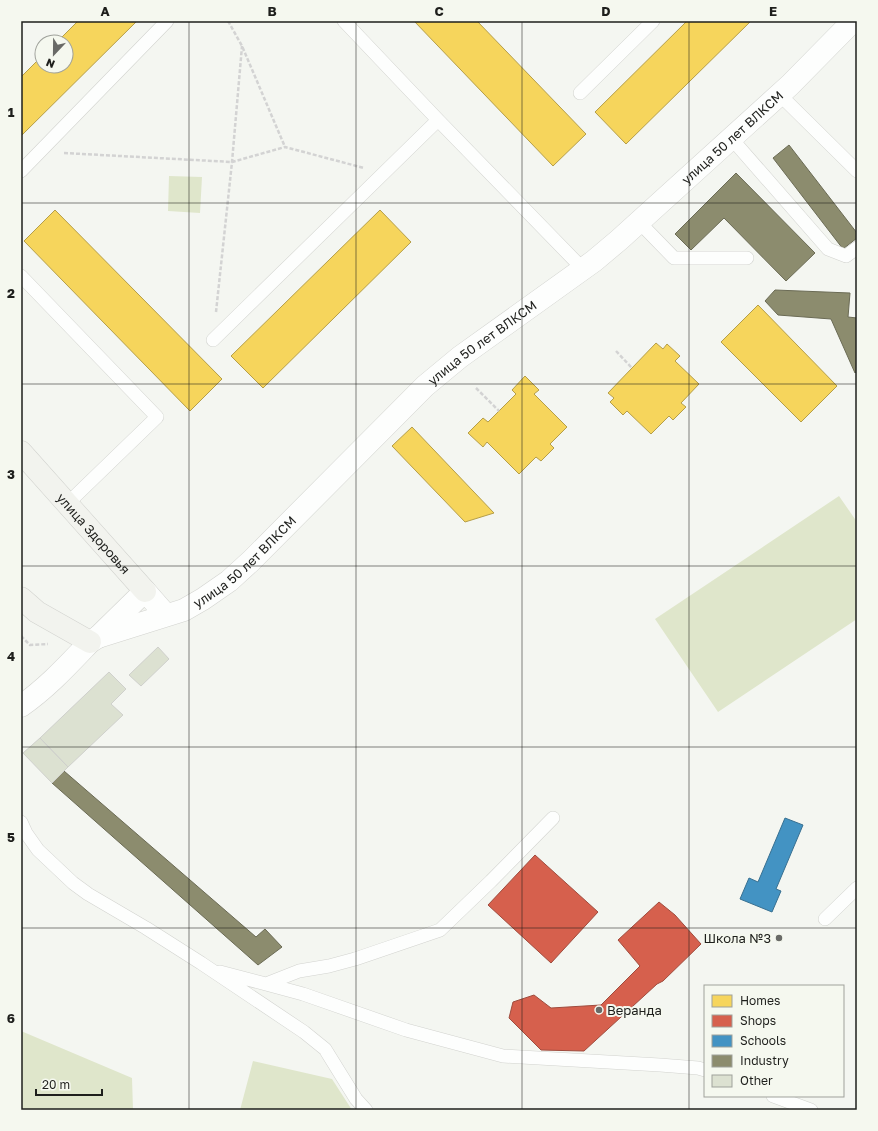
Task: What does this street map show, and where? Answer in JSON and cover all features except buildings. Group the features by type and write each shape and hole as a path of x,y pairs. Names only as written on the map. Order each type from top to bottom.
{"street":[{"name":"улица 50 лет ВЛКСМ","path":"94,640 184,610 229,581 425,386 460,357 583,269 619,240 780,94 853,21"},
{"name":"улица Здоровья","path":"21,452 166,615"},
{"name":"улица 50 лет ВЛКСМ","path":"21,706 50,683 145,591"},
{"path":"21,598 37,612 94,640"}],"lane":[{"path":"21,171 167,21"},
{"path":"344,21 583,269"},
{"path":"580,93 653,21"},
{"path":"780,94 857,171"},
{"path":"213,340 438,120"},
{"path":"731,138 828,249 846,256 857,248"},
{"path":"639,222 674,258 747,258"},
{"path":"21,276 157,417 67,504"},
{"path":"266,984 299,971 329,966 355,959 440,930 491,881 552,818"},
{"path":"21,822 26,833 38,850 73,883 88,894 211,969 304,1032 325,1049 356,1099 366,1110"},
{"path":"825,919 857,888"},
{"path":"211,969 303,994 406,1030 503,1056 660,1065 704,1070"},
{"path":"776,1097 811,1110"}],"path":[{"path":"228,21 242,46 285,147"},
{"path":"213,340 232,162 242,46"},
{"path":"40,151 232,162 285,147 384,173"},
{"path":"616,351 632,368"},
{"path":"476,388 499,411"}],"green space":[{"path":"169,176 202,177 200,213 168,211"},
{"path":"839,496 857,522 857,619 718,712 655,619"},
{"path":"21,1031 132,1078 133,1110 21,1110"},
{"path":"253,1061 332,1079 352,1110 240,1110"}],"place":[{"name":"Школа №3","path":"779,938"},
{"name":"Веранда","path":"599,1010"}]}
